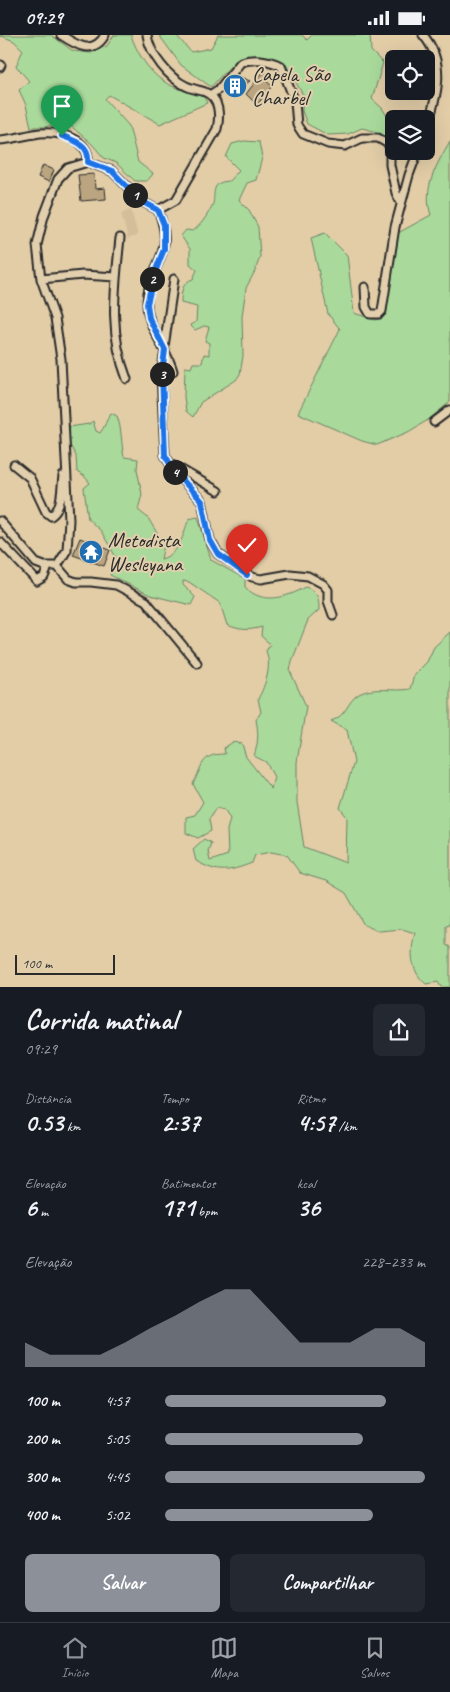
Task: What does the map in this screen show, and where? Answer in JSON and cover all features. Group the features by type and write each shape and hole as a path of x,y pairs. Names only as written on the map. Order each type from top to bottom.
{"street":[{"path":"61,35 80,47 92,47 102,40 105,35"},
{"path":"147,35 152,50 170,74 187,87 210,95 217,106 219,118 216,129 176,200 158,210"},
{"path":"423,35 431,44 436,58 438,82 433,110"},
{"path":"210,95 219,89 241,62 272,61 281,66 295,102 297,125 303,134 328,145 345,146 362,138 378,138 390,145 390,165 396,193 401,203"},
{"path":"0,139 41,133 55,134 79,142 86,148 89,155 88,162"},
{"path":"366,287 366,307 370,314 379,314 382,311 388,265 401,203 415,160"},
{"path":"57,566 66,550 69,520 61,359 55,318 41,279 37,245 44,216 58,179 68,168 88,162 112,171 141,201 158,210 164,225 166,240 151,284 147,304 149,318 169,357 173,371"},
{"path":"120,238 116,277 114,332 121,364 127,379"},
{"path":"41,279 83,275 116,277"},
{"path":"174,279 162,373 164,445 169,462 174,471 202,501 210,540 218,554 252,577 261,579 290,574 308,576 323,584 328,590 328,601 332,615"},
{"path":"434,422 450,410"},
{"path":"169,462 218,491"},
{"path":"14,465 30,478 46,512 51,516 57,511 60,502 65,466"},
{"path":"0,521 36,563 48,567 57,566"},
{"path":"0,542 37,581 44,577 48,567"},
{"path":"57,566 68,579 76,582 116,585 146,601 197,663"}],"shaded area":[{"path":"131,210 138,235 128,239 121,213"}],"green space":[{"path":"0,35 51,35 73,51 91,53 107,46 114,35 131,35 136,48 152,72 172,86 204,97 207,103 160,124 109,95 105,99 129,126 138,162 153,174 147,181 135,181 116,163 104,158 92,144 65,121 45,127 31,127 26,105 19,90 29,81 16,66 23,50 14,41 2,36 0,37"},
{"path":"159,35 176,35 191,52 211,48 218,35 302,35 307,40 312,35 370,35 371,51 383,63 372,99 385,113 385,137 378,132 362,128 348,134 328,135 307,124 302,111 303,95 284,61 258,58 242,59 229,68 211,87 181,65"},
{"path":"244,141 259,142 262,158 256,180 247,183 239,200 249,210 258,227 260,257 246,288 242,316 243,356 240,374 236,380 201,402 193,417 186,411 184,397 185,367 191,368 193,363 202,363 204,354 209,355 209,343 205,341 209,327 204,326 195,330 190,325 196,322 197,307 181,303 184,285 193,279 197,270 190,264 190,249 181,236 186,230 193,231 206,217 212,206 214,190 218,184 229,181 239,170 226,157 232,144"},
{"path":"450,141 450,402 428,420 408,432 377,445 362,441 298,413 340,329 328,314 311,238 325,233 347,255 354,313 375,320 383,318 398,233 431,215 428,195 432,177"},
{"path":"111,413 117,416 119,421 124,457 138,459 137,469 142,494 138,510 148,518 164,545 161,559 173,553 177,548 189,519 198,517 211,560 245,579 245,587 252,593 266,598 274,598 282,597 306,587 317,596 319,610 308,620 290,671 306,706 297,762 297,802 304,847 346,863 347,817 340,808 354,762 347,730 331,721 340,716 359,694 371,690 410,689 414,675 427,662 434,647 450,632 450,925 446,926 446,945 450,947 450,987 441,987 438,982 426,984 417,973 412,954 415,933 402,929 379,931 364,925 346,893 326,881 300,873 287,855 271,852 255,855 252,863 230,870 217,870 196,861 193,849 204,839 211,843 208,851 210,861 228,855 227,830 230,819 225,810 216,808 209,819 211,831 198,838 186,833 186,817 195,815 203,802 193,784 203,762 211,756 225,754 224,748 233,742 242,744 246,757 271,789 274,777 266,762 254,756 258,739 256,720 261,712 258,699 267,675 268,657 266,651 270,644 261,636 262,627 244,629 227,625 220,603 189,582 183,581 183,585 195,597 191,605 150,595 110,575 117,559 101,531 88,519 84,488 90,483 77,472 76,456 70,445 69,427 89,424 93,421 96,431 100,433"}],"building":[{"path":"263,72 269,74 265,80 272,86 257,105 246,94"},
{"name":"Capela São Charbel","path":"238,76 250,81 228,96 224,91"},
{"path":"43,165 54,170 49,182 38,177"},
{"path":"94,174 95,189 105,188 106,199 81,201 78,175"},
{"name":"Metodista Wesleyana","path":"80,538 110,550 104,566 73,555"}],"place":[{"name":"Capela São Charbel","path":"235,86"},
{"name":"Metodista Wesleyana","path":"91,552"}],"route":[{"path":"62,136 79,142 86,148 89,155 88,162 112,171 141,201 147,206 158,210 164,225 166,240 148,293 147,304 149,318 154,331 165,350 162,373 165,455 174,471 202,501 208,521 210,540 214,549 229,563 247,575"}]}
